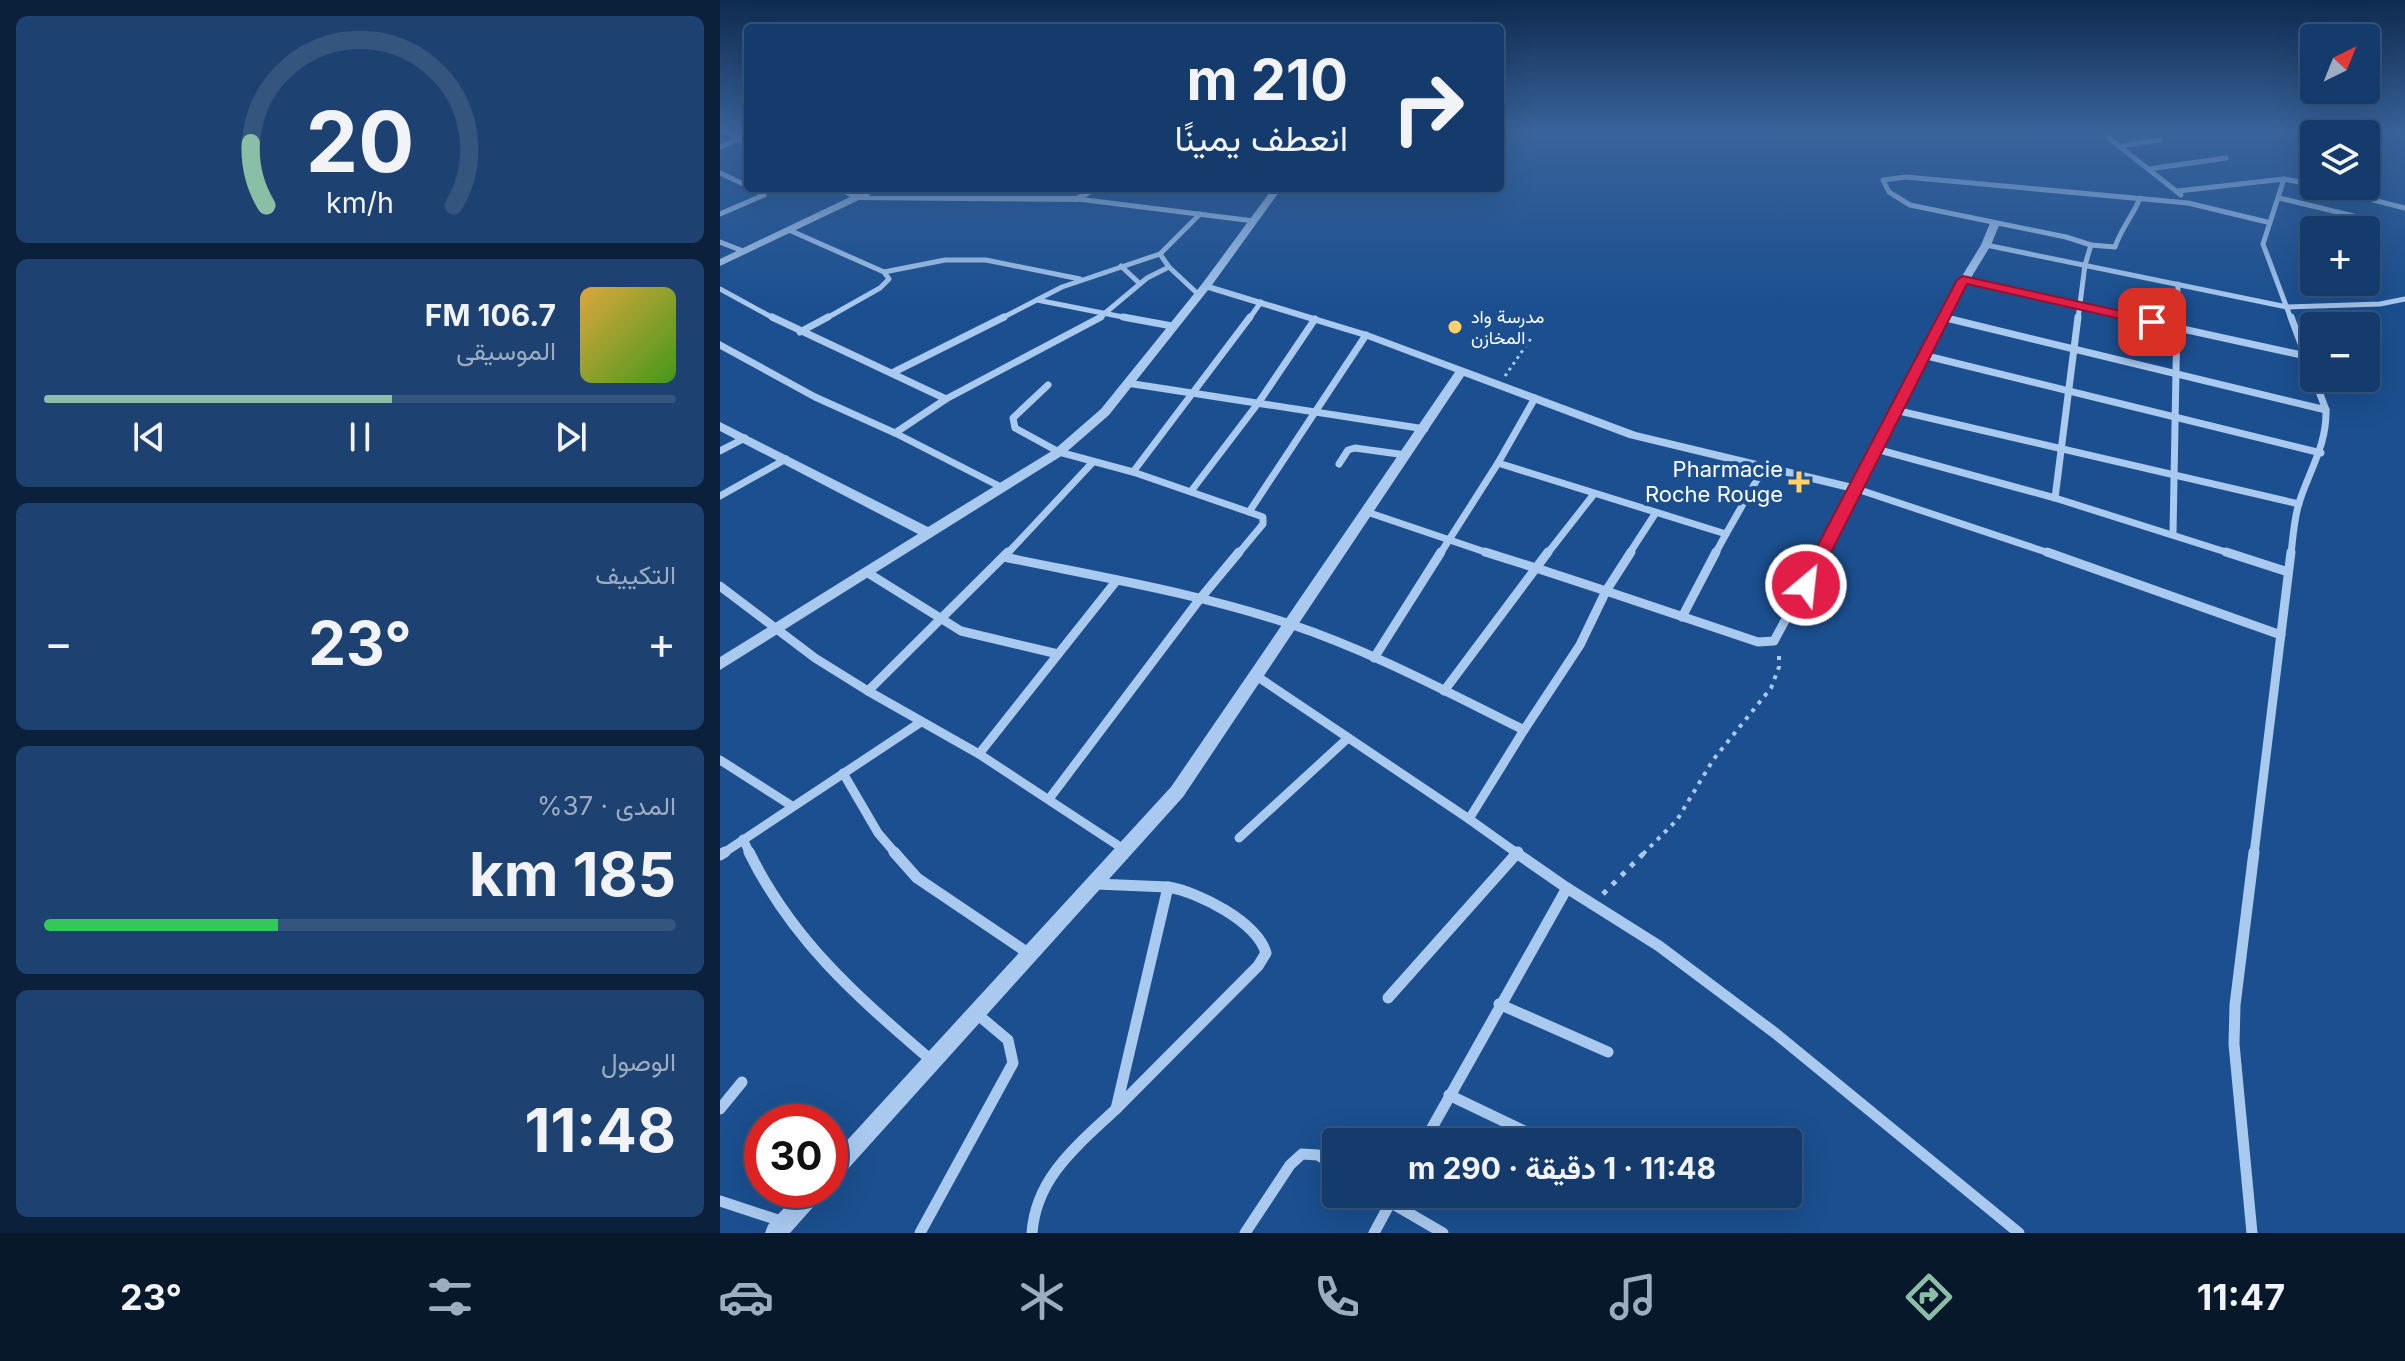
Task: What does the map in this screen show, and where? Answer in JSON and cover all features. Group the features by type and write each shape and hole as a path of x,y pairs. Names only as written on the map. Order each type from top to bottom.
{"street":[{"path":"1888,190 1910,205 2091,245 2115,247 2120,230 2133,216 2140,198"},
{"path":"2046,190 2188,203 2267,222"},
{"path":"2178,191 2191,190"},
{"path":"2281,190 2267,222 2263,244 2300,341"},
{"path":"2178,191 2188,203"},
{"path":"720,214 764,195 760,192"},
{"path":"846,192 857,197 1078,199 1254,221"},
{"path":"720,263 868,192"},
{"path":"1078,199 1090,192"},
{"path":"720,664 1059,452 1092,426 1203,291 1275,192"},
{"path":"2279,198 2354,216"},
{"path":"2373,200 2405,208"},
{"path":"892,373 1080,279 1160,254 1200,214"},
{"path":"1367,512 1758,642 1770,643 1777,638 1857,489 1942,317 1986,245 1995,223"},
{"path":"789,230 884,272 889,279 880,288 800,332"},
{"path":"720,242 743,251"},
{"path":"1986,245 2287,307 2380,304 2405,299"},
{"path":"2055,498 2085,265 2091,245"},
{"path":"1160,254 1169,267 1203,291 1261,302 1366,335 1633,435 1763,469 1857,489 1947,517 2281,635"},
{"path":"884,272 945,260 986,260 1080,279"},
{"path":"1121,266 1138,282"},
{"path":"895,433 977,379 1105,314 1138,282 1169,267"},
{"path":"1963,280 2300,355"},
{"path":"2173,534 2178,284"},
{"path":"720,289 800,332 946,399"},
{"path":"1036,300 1172,326"},
{"path":"1133,472 1261,302"},
{"path":"1942,317 2326,410"},
{"path":"1192,490 1259,402 1315,319"},
{"path":"1249,512 1366,335"},
{"path":"720,345 815,397 895,433 1001,487"},
{"path":"1923,355 2321,453"},
{"path":"848,1155 1126,850 1202,758 1462,371"},
{"path":"1127,383 1425,429"},
{"path":"1048,385 1013,418 1021,433 1059,452 1192,490 1263,517 1263,524 1199,600 1049,799"},
{"path":"2252,1233 2234,1044 2235,1005 2288,572 2299,504 2321,453 2328,427 2319,392"},
{"path":"1374,658 1498,463 1535,398"},
{"path":"1895,410 2061,446 2299,504"},
{"path":"720,426 930,534"},
{"path":"720,451 745,438"},
{"path":"1339,464 1348,450 1355,448 1407,455"},
{"path":"1876,449 2055,498 2288,572"},
{"path":"720,496 786,459"},
{"path":"868,691 1004,557 1093,462"},
{"path":"1498,463 1726,534"},
{"path":"1682,617 1763,469"},
{"path":"1444,691 1594,494"},
{"path":"1469,819 1581,642 1606,591 1655,514"},
{"path":"1004,557 1117,580 1290,624 1374,658 1524,730"},
{"path":"868,573 940,619 974,635 1058,654"},
{"path":"979,754 1117,580"},
{"path":"720,586 776,629 868,691 979,754 1126,850"},
{"path":"1255,675 1567,888 1659,946 1775,1033 2019,1233"},
{"path":"720,855 921,722"},
{"path":"1239,838 1348,738"},
{"path":"720,760 792,806"},
{"path":"843,773 878,833 917,878 1031,955"},
{"path":"743,839 761,878 788,919 846,984 934,1062"},
{"path":"1388,998 1518,852"},
{"path":"1032,1233 1033,1207 1044,1184 1258,966 1266,953 1260,940 1201,895 1169,885 1095,884"},
{"path":"1116,1109 1169,885"},
{"path":"1431,1128 1567,888"},
{"path":"1499,1004 1608,1052"},
{"path":"920,1233 1015,1056 1008,1039 977,1014"},
{"path":"720,1109 742,1082"},
{"path":"1449,1095 1518,1128"},
{"path":"1245,1233 1296,1158 1310,1153 1322,1159"},
{"path":"720,1201 781,1228 799,1208"},
{"path":"1374,1233 1388,1208"},
{"path":"1406,1208 1443,1233"}],"path":[{"path":"1500,385 1532,337"},
{"path":"1593,904 1677,820 1713,760 1764,700 1779,667 1777,638"}],"place":[{"name":"مدرسة واد المخازن","path":"1455,327"},
{"name":"Pharmacie Roche Rouge","path":"1799,482"}],"route":[{"path":"1806,585 1963,280 2152,322"}]}
